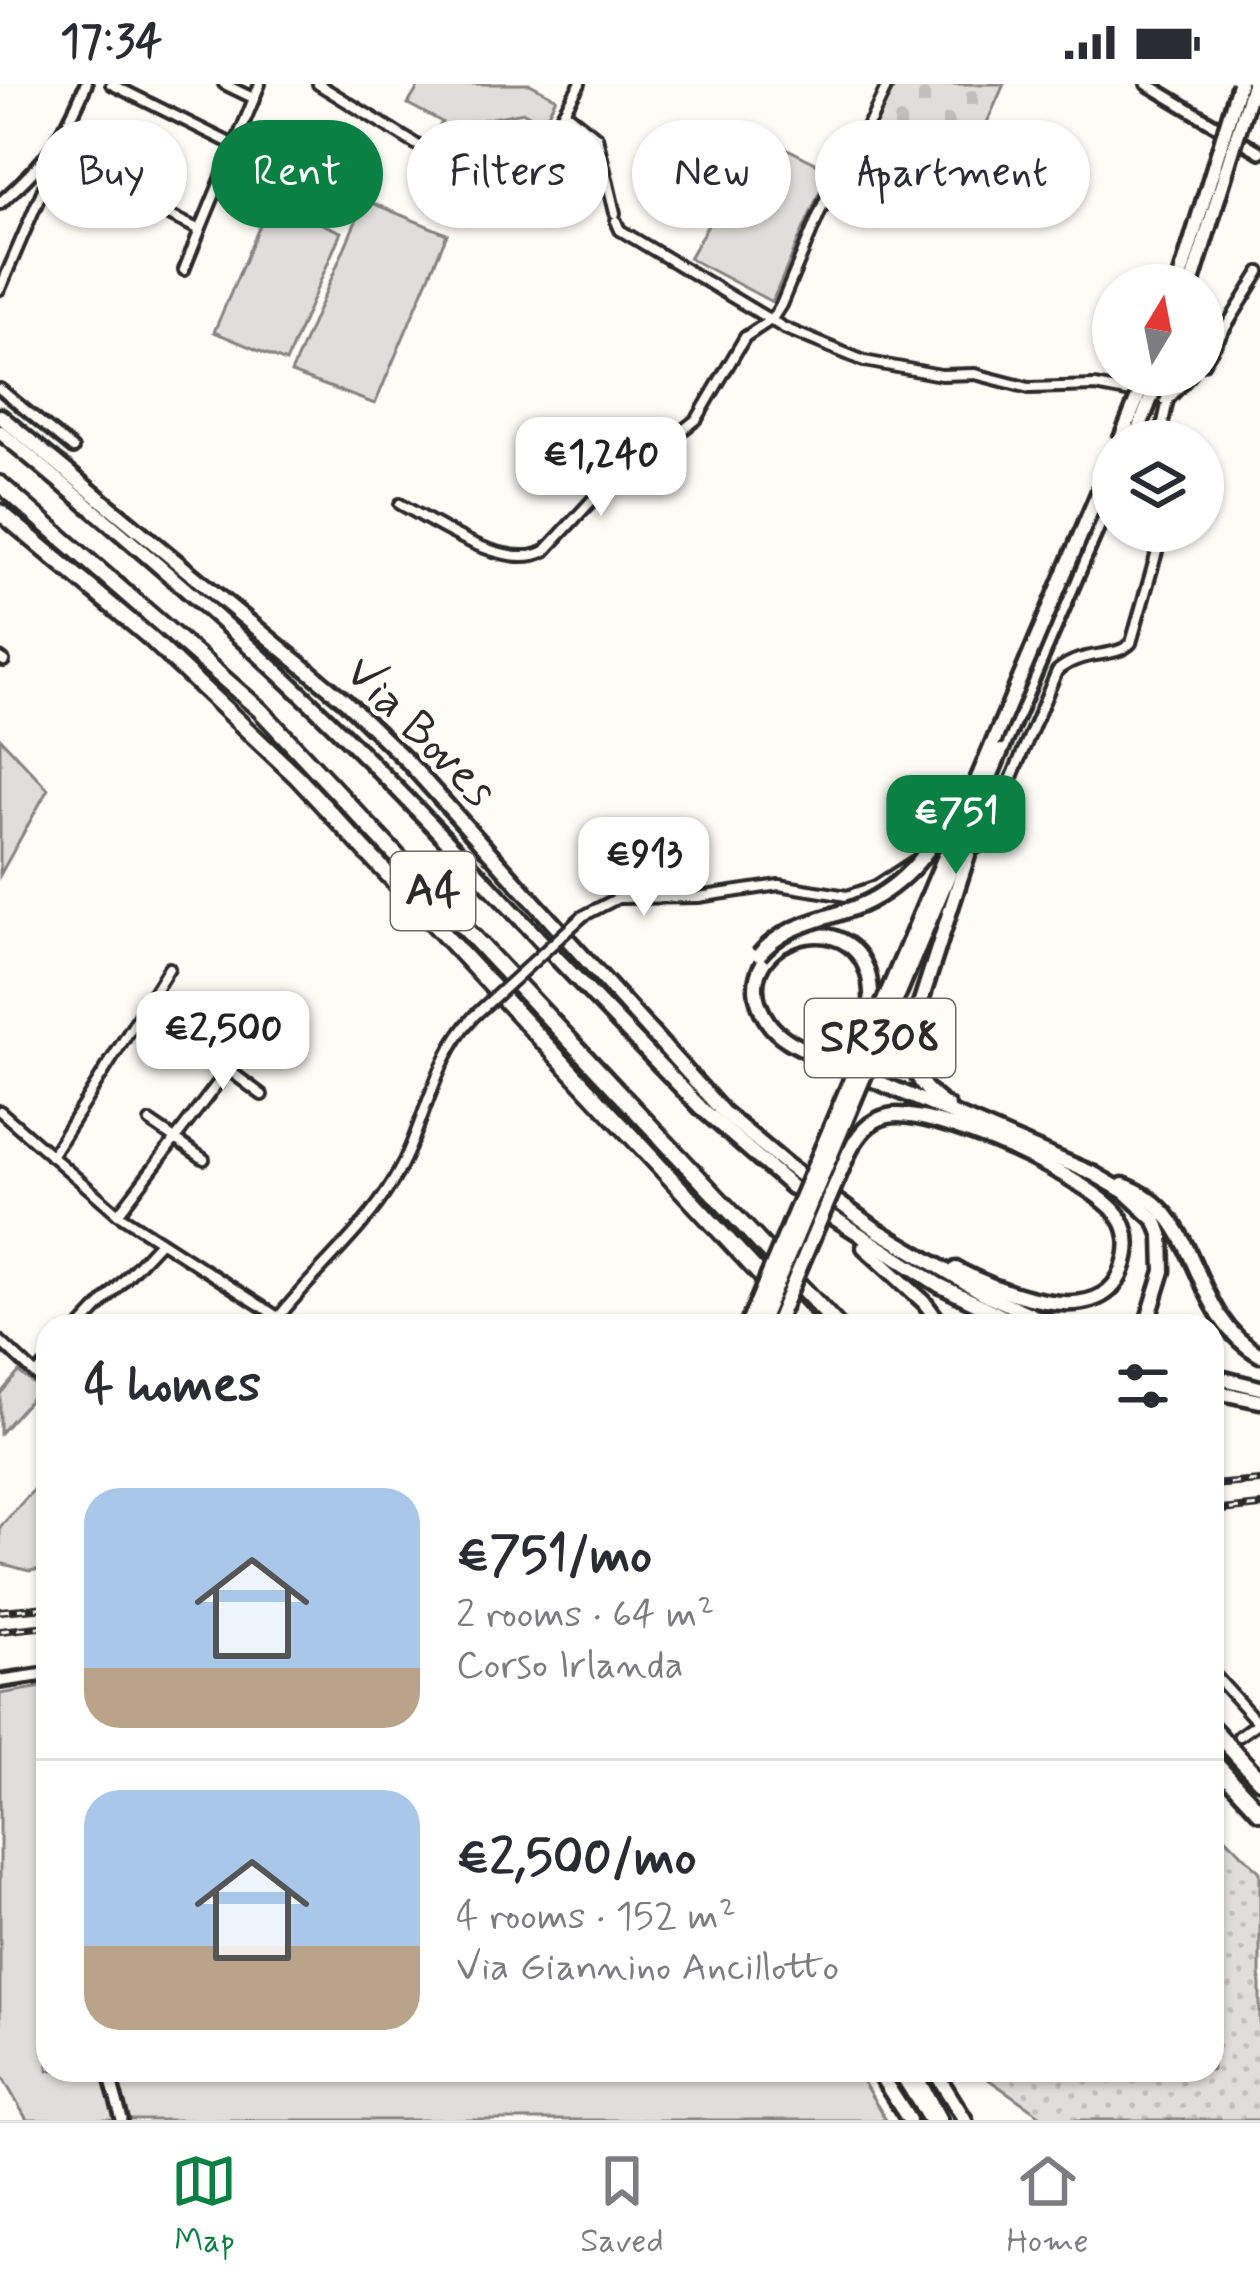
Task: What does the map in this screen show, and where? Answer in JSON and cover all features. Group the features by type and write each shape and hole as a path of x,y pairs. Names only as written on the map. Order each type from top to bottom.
{"highway":[{"path":"1184,264 1239,84"},
{"path":"1197,264 1252,84"},
{"name":"Via Boves","path":"0,416 345,701 408,762 723,1112 862,1220 987,1295 1029,1314"},
{"name":"Via Boves","path":"0,432 148,555 286,680 397,788 684,1091 792,1187"},
{"name":"A4","path":"0,484 260,710 827,1314"},
{"name":"SR308","path":"752,1314 1092,507"},
{"name":"A4","path":"0,512 150,638 297,777 797,1314"},
{"name":"SR308","path":"764,1314 1092,539"},
{"path":"1001,751 910,1049 913,1071 932,1096 1008,1138"},
{"path":"979,771 927,855 906,876 864,904 783,932 751,974 755,1013 781,1044 1128,1202 1153,1229 1159,1260 1146,1314"},
{"path":"866,1040 872,988 867,969 844,942 809,934 776,946 763,957 761,1009 782,1036 822,1058 1150,1196 1167,1210 1206,1297 1219,1314"},
{"path":"780,1314 850,1152 869,1124 905,1114 992,1142"},
{"path":"1094,1174 1144,1208 1162,1237 1162,1271 1147,1314"},
{"path":"862,1220 992,1287 1016,1296 1075,1304 1107,1292 1119,1279 1128,1244 1118,1214 1073,1177"},
{"path":"933,1314 828,1214 940,1285 998,1314"},
{"path":"1224,1321 1260,1355"},
{"path":"1224,1379 1260,1388"},
{"path":"1224,1741 1260,1780"},
{"path":"1224,1773 1260,1812"},
{"path":"884,2082 907,2118"},
{"path":"906,2082 930,2120"},
{"path":"920,2082 940,2120"},
{"path":"941,2082 965,2120"}],"main road":[{"path":"0,1681 36,1676"}],"street":[{"path":"71,120 86,84"},
{"path":"111,84 211,134"},
{"path":"224,84 255,99"},
{"path":"247,120 260,84"},
{"path":"317,84 492,191 522,182 580,84"},
{"path":"400,504 474,544 516,556 537,555 643,447 683,430 697,418 745,337 772,319 782,305 838,170 888,84"},
{"path":"1153,86 1260,152"},
{"path":"564,111 597,137 620,230 840,353 889,367 941,375 975,374 1029,388 1113,388 1168,400"},
{"path":"0,203 36,166"},
{"path":"184,270 211,204"},
{"path":"0,289 36,205"},
{"path":"187,224 200,230"},
{"path":"1224,330 1260,272"},
{"path":"0,389 73,449"},
{"path":"1164,420 1172,396"},
{"path":"282,1314 378,1204 408,1150 458,1033 583,916 618,898 698,897 779,885 847,896 876,886 921,857 977,850 1053,676 1074,658 1120,651 1131,643 1156,552"},
{"path":"51,1156 170,968"},
{"path":"118,1214 262,1025"},
{"path":"210,1056 262,1095"},
{"path":"0,1111 118,1214 272,1314"},
{"path":"150,1122 204,1160"},
{"path":"93,1314 160,1242"},
{"path":"0,1341 36,1375"},
{"path":"1224,1685 1259,1722 1240,1736"},
{"path":"111,2082 122,2120"}],"green space":[{"path":"530,84 556,98 545,120 524,112 481,120 438,120 408,104 419,86"},
{"path":"892,84 1004,84 988,120 875,120"},
{"path":"791,151 815,163 815,202 772,302 689,258 706,228 791,228"},
{"path":"383,207 407,217 407,228 433,228 447,234 375,404 291,373 353,228 383,228"},
{"path":"259,228 341,232 286,362 214,332"},
{"path":"0,738 48,789 0,875"},
{"path":"19,1372 36,1386 36,1393 0,1433 0,1394"},
{"path":"36,1487 36,1570 0,1563 0,1527"},
{"path":"36,1688 36,2082 863,2082 886,2120 27,2120 0,2073 0,1694"},
{"path":"1224,1835 1260,1872 1260,2120 1047,2120 992,2082 1224,2082"}],"railway":[{"path":"1224,1484 1260,1481"},
{"path":"1224,1510 1260,1506"},
{"path":"0,1611 36,1608"},
{"path":"0,1631 36,1627"}]}
